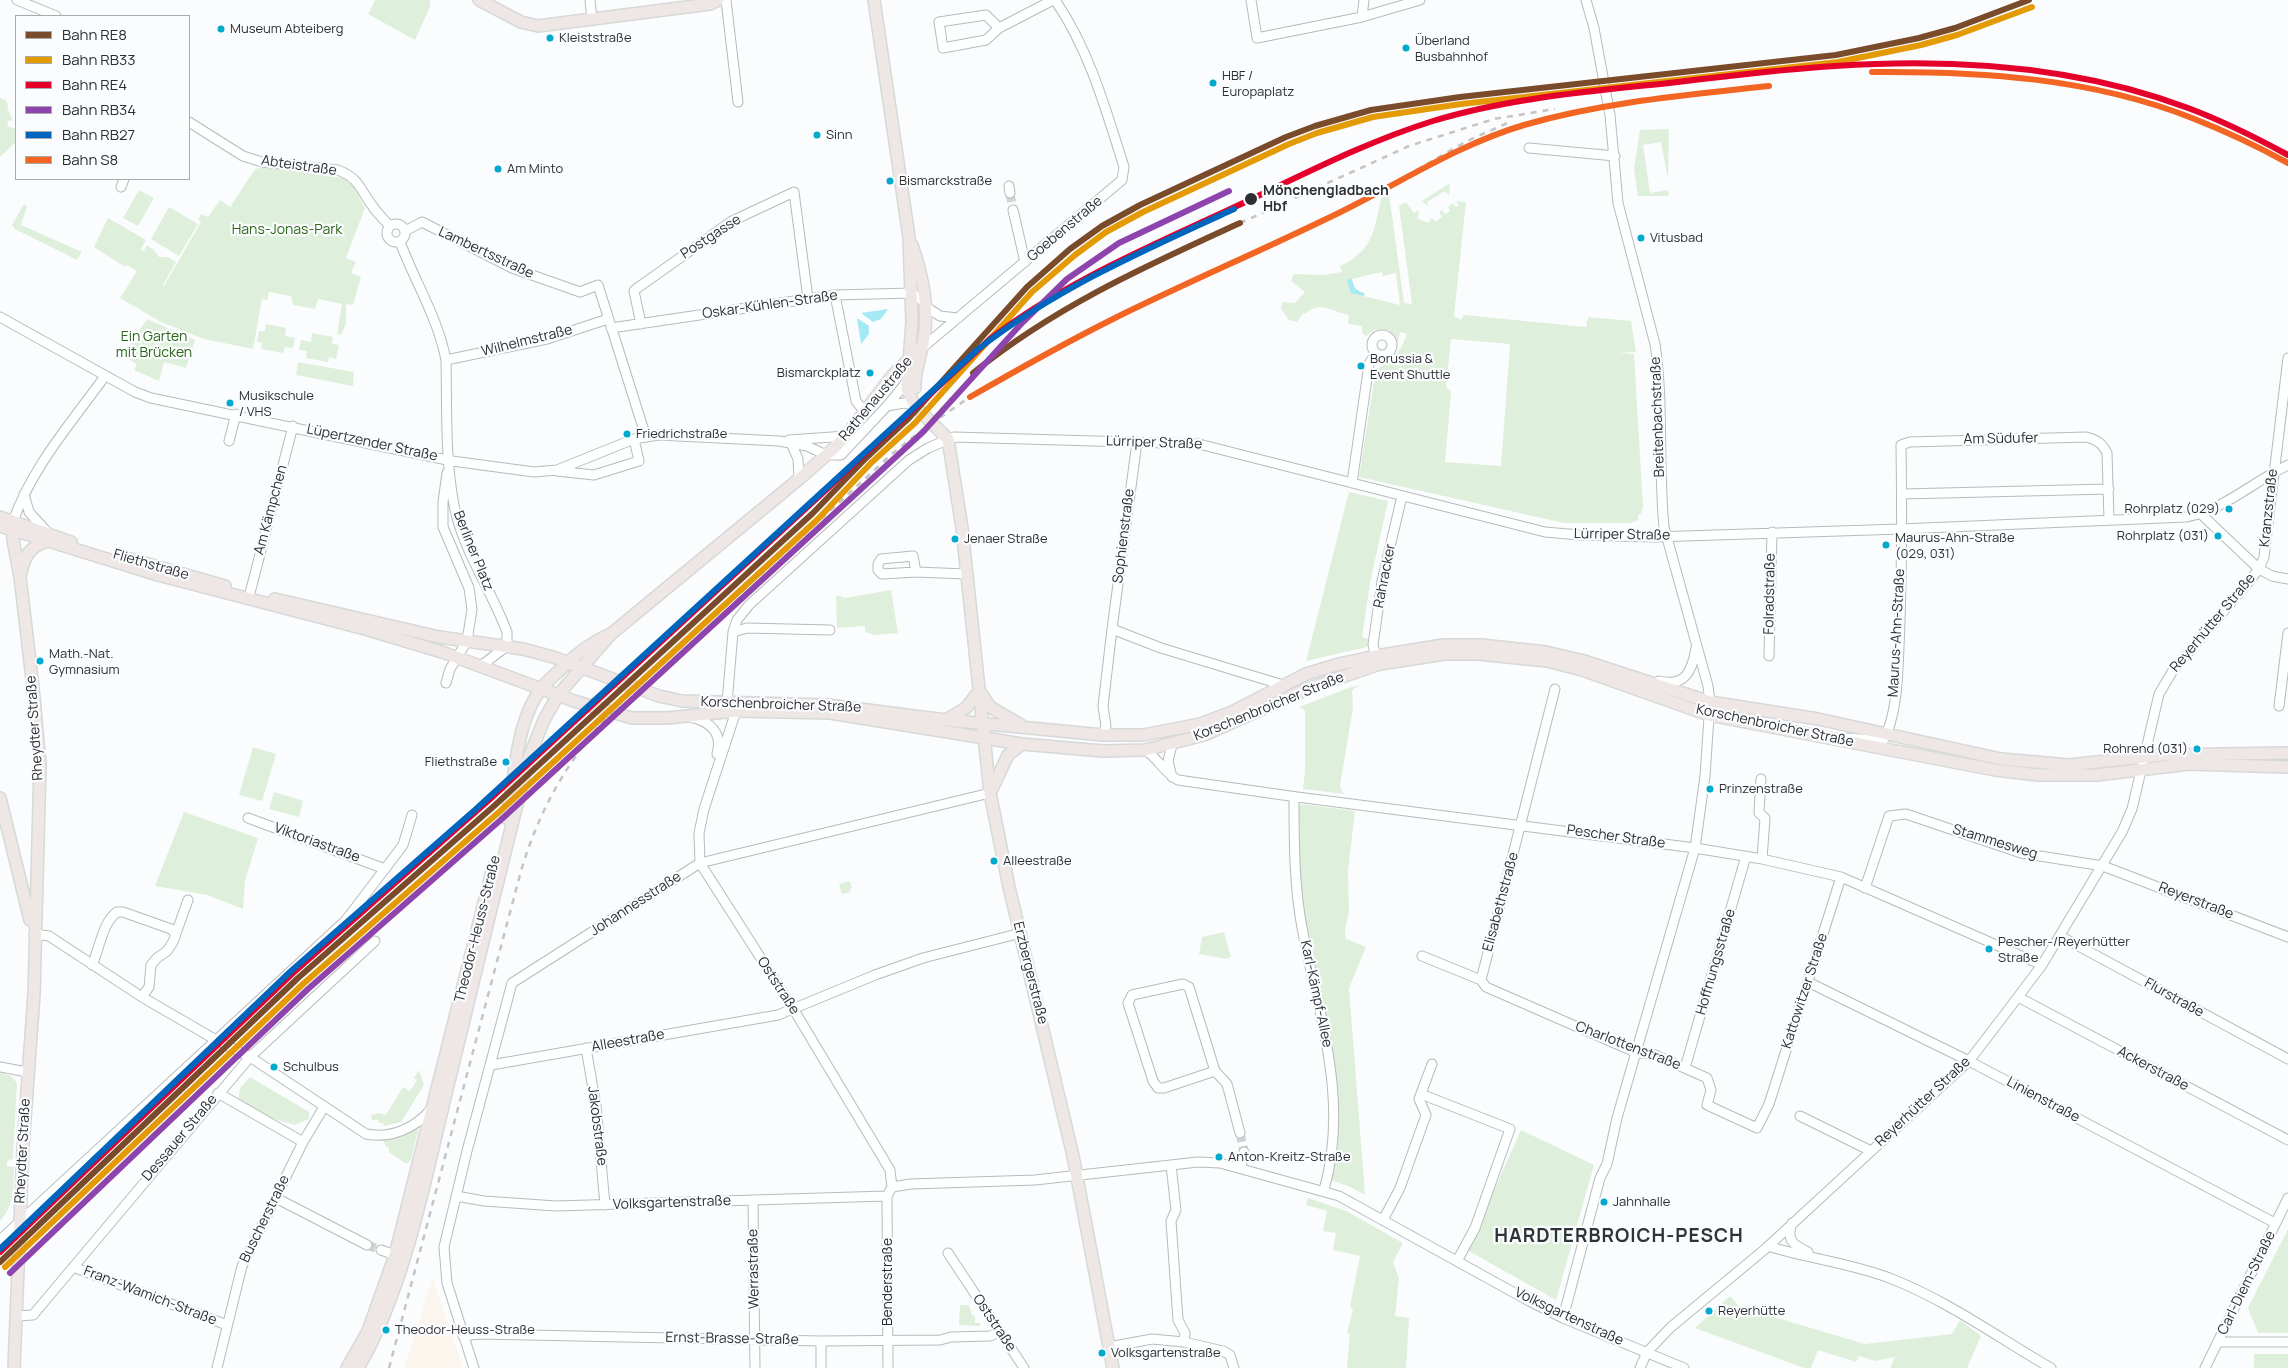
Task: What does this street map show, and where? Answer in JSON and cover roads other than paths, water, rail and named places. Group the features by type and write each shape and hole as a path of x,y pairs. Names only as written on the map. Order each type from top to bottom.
{"main road":[{"path":"479,0 529,25 538,26 710,4 718,0"},
{"path":"874,0 909,236 912,293 908,393 915,406 951,438"},
{"path":"909,236 924,284 926,305 923,345 915,377 915,392 918,398 951,432 951,438"},
{"name":"Rathenaustraße","path":"541,688 568,662 587,647 611,634 800,479 846,436 888,380 923,345"},
{"name":"Erzbergerstraße","path":"951,438 959,476 960,509 981,723 990,793 1002,860 1073,1156 1113,1368"},
{"name":"Fliethstraße","path":"0,517 12,526 201,588 365,629 482,665 541,688"},
{"name":"Fliethstraße","path":"0,526 12,526"},
{"name":"Rheydter Straße","path":"12,526 20,577 40,764 34,934 34,994 27,1072 19,1221 14,1368"},
{"path":"20,577 29,551 48,538"},
{"name":"Fliethstraße","path":"48,538 250,593 439,636 507,646 568,662"},
{"name":"Rathenaustraße","path":"558,695 611,634"},
{"name":"Korschenbroicher Straße","path":"568,662 682,702 828,705 946,720 1103,735 1161,733 1200,724 1232,712 1306,674 1376,656 1443,645 1480,645 1546,652 1617,671 1710,702 1818,719 1960,751 2010,760 2069,765 2113,762 2145,756 2192,753 2288,753"},
{"name":"Korschenbroicher Straße","path":"541,688 632,718 649,719 736,711 830,713 1022,744 1103,751 1145,750 1204,735 1299,692 1380,664 1445,654 1513,656 1547,661 1582,670 1709,715 1995,770 2038,775 2097,775 2189,764 2288,767"},
{"path":"524,681 583,668"},
{"path":"541,688 572,680 604,675"},
{"name":"Theodor-Heuss-Straße","path":"347,1368 368,1332 395,1255 508,809 522,730 533,702 541,688"},
{"path":"946,720 966,708 979,691 990,707 1026,728"},
{"name":"Theodor-Heuss-Straße","path":"358,1368 377,1336 398,1276 425,1179 528,760 544,720 558,695"},
{"path":"990,793 1004,761 1022,744"},
{"name":"Rheydter Straße","path":"0,798 34,934"},
{"path":"21,879 36,876"}],"street":[{"path":"17,0 54,15"},
{"path":"590,0 592,19"},
{"path":"726,0 738,102"},
{"path":"999,28 986,15 939,22 943,48 986,40 999,28 1054,0"},
{"name":"Goebenstraße","path":"923,345 1122,180 1124,167 1094,78 1070,22 1054,0"},
{"path":"1251,0 1258,38 1362,17 1420,0"},
{"path":"1362,17 1363,0"},
{"path":"1388,0 1398,6"},
{"name":"Breitenbachstraße","path":"1586,0 1594,28 1610,116 1618,203 1655,344 1659,367 1660,500 1666,536 1708,686 1709,715"},
{"name":"Abteistraße","path":"190,123 243,156 262,162 338,170 348,174 360,184 370,203 390,226"},
{"name":"Abteistraße","path":"190,131 209,136"},
{"path":"1529,148 1615,156"},
{"name":"Postgasse","path":"641,324 634,291 732,221 794,192 808,299"},
{"path":"1013,210 1025,262"},
{"name":"Lambertsstraße","path":"405,231 422,222 512,268 580,292 598,285 610,323"},
{"path":"399,224 405,231 404,238 400,242 393,242 388,238 386,232 390,226 399,224"},
{"path":"400,242 430,308 443,344 446,360 449,460"},
{"path":"912,293 940,316 957,318"},
{"name":"Oskar-Kühlen-Straße","path":"610,323 641,324 835,295 912,293"},
{"path":"835,295 857,404 864,411"},
{"name":"Lüpertzender Straße","path":"0,316 105,376 151,398 236,414 449,460 534,472 557,470 594,475 638,461 634,440"},
{"path":"610,323 646,437"},
{"name":"Wilhelmstraße","path":"446,360 547,339 610,323"},
{"name":"Rathenaustraße","path":"826,455 836,456 845,452 886,406 908,381 923,345"},
{"path":"1352,483 1369,364 1376,353"},
{"name":"Kranzstraße","path":"2259,568 2264,558 2288,358"},
{"path":"12,526 24,494 40,467 65,439 105,376"},
{"path":"886,406 904,403 915,406"},
{"path":"229,442 236,414"},
{"name":"Am Kämpchen","path":"250,593 293,426"},
{"name":"Lüpertzender Straße","path":"557,470 646,437 680,436 779,441 807,446 826,455"},
{"path":"779,441 846,436"},
{"path":"727,703 734,632 737,620 749,605 902,467 928,448 951,438"},
{"name":"Lürriper Straße","path":"951,438 1199,444 1217,447 1545,532 1579,535 1666,536 1901,529 2186,517 2201,514 2224,503 2273,472 2288,465"},
{"name":"Am Südufer","path":"1901,529 1901,445 1910,442 2086,438 2096,440 2103,445 2107,453 2109,520"},
{"name":"Sophienstraße","path":"1103,735 1106,726 1103,706 1137,442"},
{"path":"791,444 798,459 800,479"},
{"name":"Berliner Platz","path":"449,460 443,502 442,528 469,588 472,609 467,641"},
{"name":"Berliner Platz","path":"449,460 454,506 460,527 506,628 507,646"},
{"path":"1902,494 2109,489"},
{"path":"24,494 29,512 48,538"},
{"name":"Rahracker","path":"1376,656 1373,645 1382,581 1402,496"},
{"path":"2201,514 2259,568 2272,576 2288,579"},
{"name":"Maurus-Ahn-Straße","path":"1888,734 1898,678 1901,529"},
{"name":"Folradstraße","path":"1769,656 1772,532"},
{"name":"Reyerhütter Straße","path":"1640,1368 1647,1352 1671,1328 1768,1246 1969,1061 2042,965 2103,866 2131,812 2159,694 2172,672 2259,568"},
{"path":"916,572 967,574"},
{"path":"734,632 747,628 830,630"},
{"path":"1112,630 1161,648 1283,685"},
{"path":"2279,706 2288,633"},
{"path":"446,682 450,669 467,641"},
{"path":"1617,671 1669,683 1675,682 1685,678 1693,668 1696,643"},
{"path":"482,665 507,646"},
{"name":"Elisabethstraße","path":"1480,980 1555,689"},
{"path":"700,863 699,833 716,770 736,711"},
{"path":"1563,1318 1600,1178 1607,1164 1617,1118 1695,848 1703,791 1709,715"},
{"path":"684,716 698,719 708,724 718,735 720,744 716,770"},
{"path":"1830,738 1884,741 1888,734"},
{"path":"1172,744 1168,761 1172,777"},
{"path":"1145,750 1153,755 1172,777"},
{"name":"Pescher Straße","path":"1172,777 1178,780 1294,797 1695,848 1762,859 1841,877 2042,965"},
{"path":"1761,779 1759,813 1765,818 1762,859"},
{"name":"Johannesstraße","path":"474,1368 447,1283 444,1247 512,983 700,863 990,793"},
{"name":"Karl-Kämpf-Allee","path":"1294,797 1294,864 1298,903 1326,1033 1334,1106 1330,1166 1324,1190"},
{"name":"Stammesweg","path":"1866,888 1889,816 1906,814 2022,853 2103,866"},
{"path":"0,1240 346,920 402,845 412,815"},
{"name":"Viktoriastraße","path":"248,818 385,869"},
{"name":"Hoffnungsstraße","path":"1685,1068 1746,856"},
{"name":"Oststraße","path":"700,863 794,1010 890,1170 892,1187"},
{"name":"Reyerstraße","path":"2103,866 2288,937"},
{"name":"Kattowitzer Straße","path":"1769,1104 1841,877"},
{"path":"142,997 149,987 151,965 167,951 173,942 188,900"},
{"path":"92,965 99,952 107,922 117,912 123,912 171,929 175,933"},
{"name":"Alleestraße","path":"491,1065 778,1015 875,975 923,958 1020,933"},
{"path":"34,934 49,936 142,997 216,1040 250,1057 366,1134 376,1136 394,1134 419,1121 434,1106"},
{"name":"Flurstraße","path":"2060,936 2288,1059"},
{"name":"Dessauer Straße","path":"16,1316 33,1315 250,1057 375,941"},
{"name":"Charlottenstraße","path":"1422,956 1480,980 1486,987 1637,1053 1653,1054 1707,1078 1711,1090 1707,1105 1758,1128 1769,1104"},
{"name":"Linienstraße","path":"1808,982 1969,1061 2275,1223"},
{"path":"1215,1071 1164,1088 1158,1088 1153,1081 1128,999 1132,995 1183,984 1189,987 1215,1071 1227,1084 1240,1133"},
{"name":"Ackerstraße","path":"2018,997 2288,1140"},
{"name":"Jakobstraße","path":"586,1048 596,1106 605,1205"},
{"path":"1383,1220 1400,1188 1426,1115 1419,1099 1432,1064"},
{"path":"0,1066 27,1072"},
{"path":"218,1093 303,1142"},
{"path":"1421,1094 1510,1129 1475,1228 1457,1261"},
{"name":"Buscherstraße","path":"217,1368 242,1266 303,1142 324,1107"},
{"name":"Reyerhütter Straße","path":"1800,1116 1871,1151"},
{"path":"1241,1168 1244,1152"},
{"name":"Volksgartenstraße","path":"892,1187 910,1184 1076,1177 1198,1162 1220,1163 1324,1190 1340,1196 1563,1318 1684,1368"},
{"path":"1171,1165 1176,1210 1171,1221 1178,1320 1185,1333 1184,1342"},
{"path":"887,1196 892,1187"},
{"name":"Volksgartenstraße","path":"455,1200 522,1204 605,1205 887,1196"},
{"name":"Benderstraße","path":"887,1196 888,1368"},
{"path":"276,1198 367,1245"},
{"name":"Carl-Diem-Straße","path":"2206,1368 2288,1198"},
{"name":"Werrastraße","path":"752,1200 755,1368"},
{"path":"1792,1223 1789,1232 1794,1245 1819,1257"},
{"path":"1768,1246 1819,1257 1898,1281 1954,1310 2051,1368"},
{"path":"381,1250 395,1255"},
{"name":"Oststraße","path":"948,1253 1024,1368"},
{"name":"Franz-Wamich-Straße","path":"72,1267 227,1325"},
{"name":"Ernst-Brasse-Straße","path":"463,1336 479,1334 821,1341 940,1340 951,1337 990,1336 1000,1332"},
{"path":"1109,1347 1152,1339 1184,1342 1223,1351 1230,1356 1234,1368"},
{"path":"821,1341 821,1368"},
{"path":"2218,1342 2288,1342"}],"water":[{"path":"1352,279 1355,288 1364,293 1364,296 1351,293 1347,280"},
{"path":"888,309 881,319 873,322 861,313"},
{"path":"857,318 869,326 869,334 861,344"}],"tunnel":[{"path":"1010,193 1013,210"},
{"path":"1240,1133 1244,1152"},
{"path":"367,1245 381,1250"}],"railway":[{"path":"1240,223 1409,146 1494,119 1555,109"},
{"path":"1406,176 1467,141 1512,121"},
{"path":"389,1368 521,871 539,822 563,776 592,734 628,696 893,453 922,430 970,397"}],"rail line":[{"name":"RE8","path":"0,1262 298,978 494,806 813,513 866,458 909,418 1027,287 1070,249 1102,226 1140,205 1286,137 1315,126 1371,110 1460,97 1836,55 1919,38 1955,28 2029,0"},
{"name":"RB33","path":"5,1267 303,984 499,812 818,519 871,463 915,423 1032,292 1075,255 1106,232 1143,212 1289,144 1317,133 1373,117 1461,104 1838,62 1921,45 1957,35 2032,7"},
{"name":"RE4","path":"0,1252 293,973 489,800 990,339 1016,320 1070,287 1155,244 1376,141 1433,121 1524,100 1815,67 1924,63 2014,68 2058,74 2146,94 2188,108 2214,118 2288,155"},
{"name":"S8","path":"1872,72 1953,73 1994,76 2035,80 2115,94 2154,104 2192,118 2241,139 2288,163"},
{"name":"S8","path":"970,397 1075,338 1164,294 1349,208 1472,144 1524,125 1584,110 1677,96 1769,86"},
{"name":"RB34","path":"10,1273 308,989 504,817 923,432 1022,323 1067,279 1119,243 1229,191"},
{"name":"RB27","path":"0,1249 291,971 476,809 977,350 1037,308 1069,289 1234,209"},
{"name":"RE8","path":"973,373 1036,327 1102,289 1240,223"}],"place":[{"name":"Museum Abteiberg","path":"221,29"},
{"name":"Kleiststraße","path":"550,38"},
{"name":"Überland Busbahnhof","path":"1406,48"},
{"name":"HBF / Europaplatz","path":"1213,83"},
{"name":"Sinn","path":"817,135"},
{"name":"Am Minto","path":"498,169"},
{"name":"Bismarckstraße","path":"890,181"},
{"name":"Mönchengladbach Hbf","path":"1251,199"},
{"name":"Vitusbad","path":"1641,238"},
{"name":"Borussia & Event Shuttle","path":"1361,366"},
{"name":"Bismarckplatz","path":"870,373"},
{"name":"Musikschule / VHS","path":"230,403"},
{"name":"Friedrichstraße","path":"627,434"},
{"name":"Rohrplatz (029)","path":"2229,509"},
{"name":"Rohrplatz (031)","path":"2218,536"},
{"name":"Jenaer Straße","path":"955,539"},
{"name":"Maurus-Ahn-Straße (029, 031)","path":"1886,545"},
{"name":"Math.-Nat. Gymnasium","path":"40,661"},
{"name":"Rohrend (031)","path":"2197,749"},
{"name":"Fliethstraße","path":"506,762"},
{"name":"Prinzenstraße","path":"1710,789"},
{"name":"Alleestraße","path":"994,861"},
{"name":"Pescher-/Reyerhütter Straße","path":"1989,949"},
{"name":"Schulbus","path":"274,1067"},
{"name":"Anton-Kreitz-Straße","path":"1219,1157"},
{"name":"Jahnhalle","path":"1604,1202"},
{"name":"Reyerhütte","path":"1709,1311"},
{"name":"Theodor-Heuss-Straße","path":"386,1330"},
{"name":"Volksgartenstraße","path":"1102,1353"}],"district":[{"name":"HARDTERBROICH-PESCH","path":"1619,1237"}],"park label":[{"name":"Hans-Jonas-Park","path":"287,230"},
{"name":"Ein Garten mit Brücken","path":"154,346"}]}
